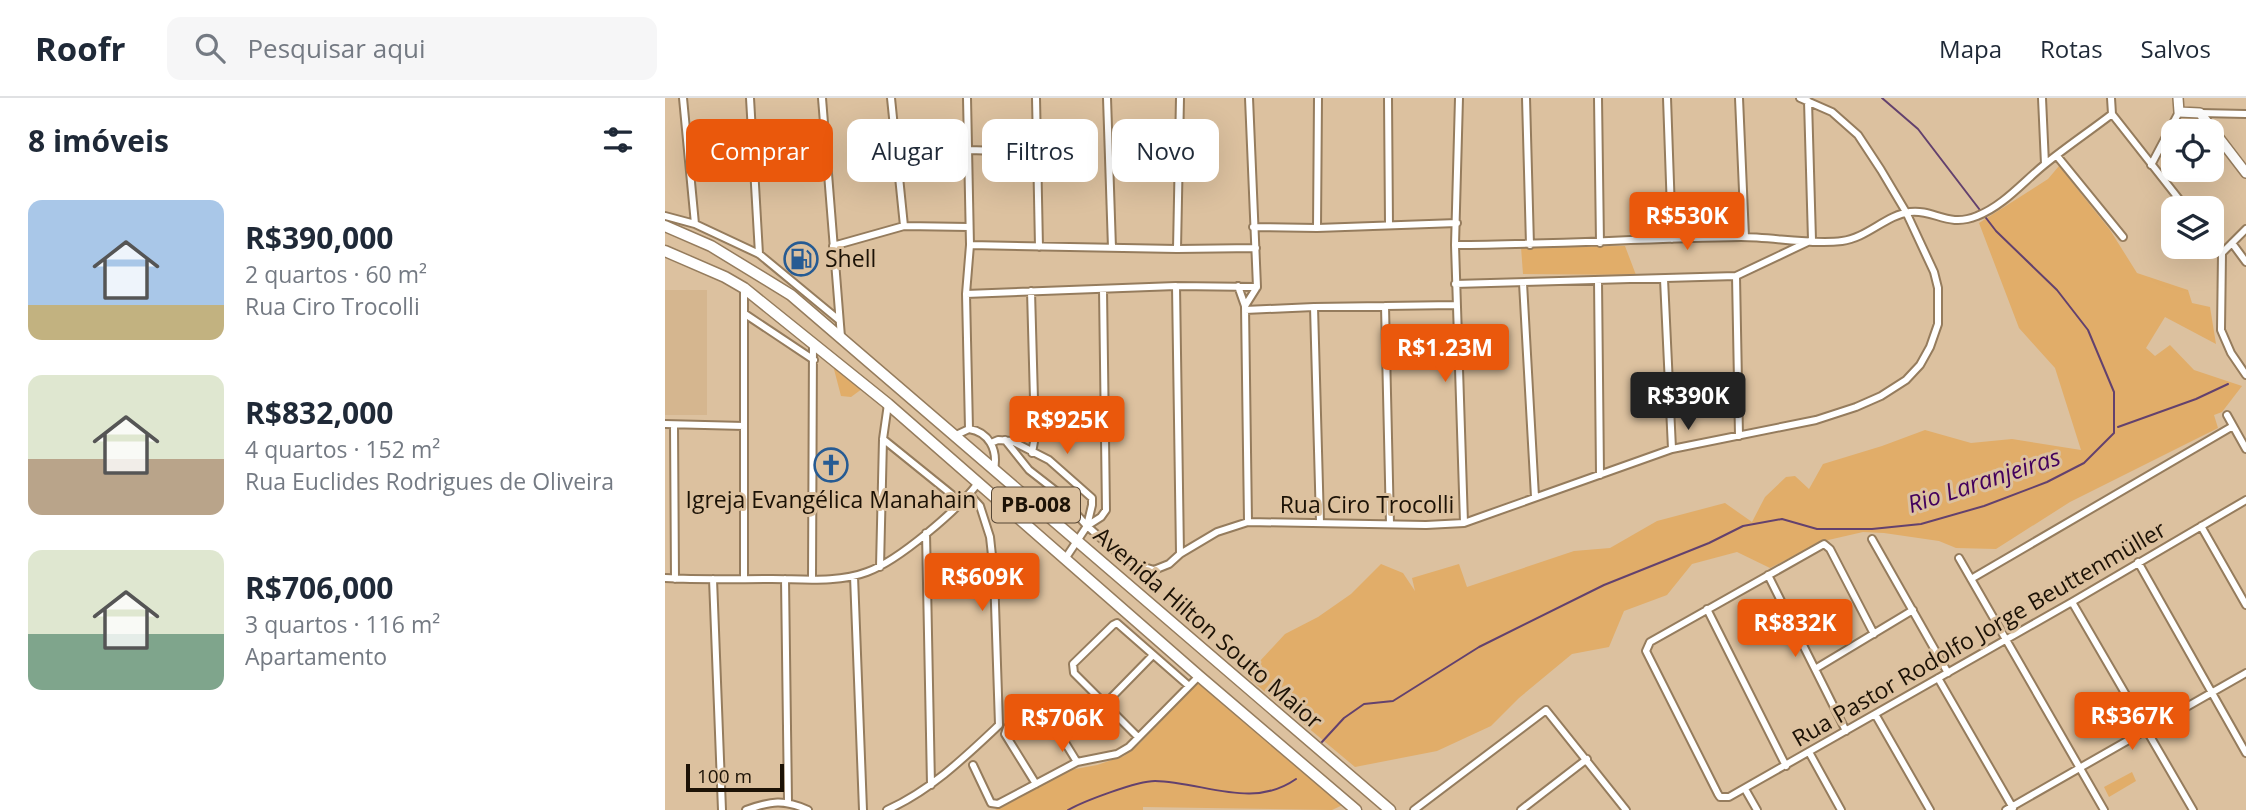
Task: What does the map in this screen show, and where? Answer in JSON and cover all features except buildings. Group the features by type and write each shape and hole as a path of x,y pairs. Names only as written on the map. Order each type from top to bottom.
{"main road":[{"path":"2178,98 2179,112 2200,113 2246,173"},
{"name":"Avenida Hilton Souto Maior","path":"665,226 711,246 791,295 1390,810"},
{"name":"Avenida Hilton Souto Maior","path":"665,251 744,288 873,391 1356,810"},
{"path":"873,391 888,392 894,384"},
{"path":"898,413 899,405 905,401 922,408"}],"street":[{"path":"683,98 695,224"},
{"path":"750,98 759,254"},
{"path":"822,98 841,338"},
{"path":"891,98 904,226"},
{"path":"967,98 967,119"},
{"path":"1036,98 1036,119"},
{"path":"1107,98 1112,248"},
{"path":"1177,249 1180,98"},
{"path":"1245,308 1257,287 1249,98"},
{"path":"1317,228 1318,98"},
{"path":"1388,98 1388,225"},
{"path":"1459,98 1455,284 1464,523"},
{"path":"1526,98 1530,245"},
{"path":"1598,98 1600,243"},
{"path":"1667,98 1672,239"},
{"path":"1738,98 1745,237"},
{"name":"Rua Ciro Trocolli","path":"1087,526 1120,555 1146,569 1163,567 1216,531 1248,522 1464,523 1672,449 1816,420 1881,396 1906,380 1920,365 1930,347 1938,324 1938,288 1934,272 1906,212 1858,135 1832,112 1800,98"},
{"path":"2042,98 2045,164"},
{"path":"2111,98 2112,114 2176,196"},
{"path":"1808,101 1812,240"},
{"path":"2151,165 2179,112"},
{"path":"2200,113 2246,114"},
{"path":"1455,245 1745,237 1835,242 1851,240 1906,212 1914,211 1958,221 1988,211 2112,114"},
{"path":"969,429 966,294 969,245 968,150 982,150"},
{"path":"2057,156 2123,237"},
{"path":"1038,182 1039,247"},
{"path":"665,216 695,224 759,254 839,320"},
{"path":"1253,227 1317,228 1457,223"},
{"path":"833,246 904,226 969,227"},
{"path":"2224,251 2246,229"},
{"path":"1455,284 1736,276 1812,240"},
{"path":"2232,243 2246,262"},
{"path":"969,245 1256,248"},
{"path":"2222,259 2221,330 2231,353 2246,375"},
{"path":"1736,276 1739,436"},
{"path":"1664,279 1672,449"},
{"path":"1598,280 1600,475"},
{"path":"1523,283 1535,497"},
{"path":"966,294 1176,286 1257,287"},
{"path":"1176,286 1180,554"},
{"path":"1238,286 1245,308 1248,522"},
{"path":"744,288 744,579"},
{"path":"1087,526 1101,517 1106,510 1103,289"},
{"path":"1031,291 1035,436 1032,453"},
{"path":"1245,308 1456,305"},
{"path":"1385,306 1390,524"},
{"path":"1314,307 1320,522"},
{"path":"745,314 814,360"},
{"path":"812,579 813,343"},
{"path":"880,567 883,439 888,404"},
{"path":"2227,415 2246,449"},
{"path":"665,424 744,426"},
{"path":"674,425 675,579"},
{"path":"1971,579 2233,426"},
{"path":"954,436 969,429 978,431 991,443 994,469"},
{"path":"883,439 961,502"},
{"path":"1005,440 1029,470 1056,491 1087,526"},
{"path":"991,443 1005,440 1054,463 1090,495 1093,501 1087,526 1065,559"},
{"path":"665,578 812,579 854,576 880,567 948,517 978,483"},
{"path":"887,810 911,799 931,785 999,725 994,574 990,537 980,506 969,494"},
{"name":"Rua Pastor Rodolfo Jorge Beuttenmüller","path":"1707,609 1650,642 1646,651 1711,782 1720,797 1729,797 2246,500"},
{"path":"2201,526 2246,606"},
{"path":"926,533 931,785"},
{"path":"1872,539 1948,673"},
{"path":"1786,765 1707,609 1821,544 1830,549 1874,634"},
{"path":"1959,558 2104,810"},
{"path":"2138,562 2246,753"},
{"path":"1768,575 1846,731"},
{"path":"854,576 863,810"},
{"path":"713,579 723,810"},
{"path":"785,579 788,801"},
{"path":"2072,602 2193,810"},
{"path":"1815,669 1913,610"},
{"path":"1138,737 1074,673 1073,664 1115,624 1189,686"},
{"path":"1105,704 1153,655"},
{"path":"1938,678 2010,809 2116,745 2246,673"},
{"path":"973,765 993,804 998,804 1077,762 1117,754 1129,747 1199,676"},
{"path":"1036,784 1005,734 1007,728 1033,704 1042,705 1077,762"},
{"path":"1414,810 1546,710 1626,810"},
{"path":"1875,714 1930,810"},
{"path":"2112,738 2116,745"},
{"path":"1809,752 1840,810"},
{"path":"1521,810 1587,759"},
{"path":"1745,789 1757,810"},
{"path":"746,810 761,804 788,801 808,810"}],"shaded area":[{"path":"2059,166 2110,230 2137,273 2188,290 2192,303 2210,307 2216,344 2165,317 2146,348 2155,356 2170,345 2194,370 2242,386 2222,412 2214,415 2218,428 2070,502 1996,549 1956,548 1939,541 1863,532 1824,541 1770,568 1737,552 1692,564 1667,595 1624,611 1609,647 1572,654 1519,698 1491,726 1437,751 1355,767 1246,676 1285,634 1318,617 1351,594 1381,564 1403,573 1415,591 1412,578 1459,564 1467,587 1574,551 1610,548 1657,521 1725,503 1752,522 1765,497 1786,477 1795,476 1809,489 1823,464 1925,430 1971,443 2012,439 2081,450 2055,368 2019,328 1979,223 2048,179"},
{"path":"1625,246 1636,275 1523,274 1521,247"},
{"path":"665,290 707,290 707,415 665,415"},
{"path":"830,354 866,386 851,397 841,396"},
{"path":"1200,681 1347,803 1332,810 1143,807 1143,810 995,810 1070,770 1124,756"},
{"path":"2132,772 2136,781 2109,797 2104,787"}],"waterway":[{"name":"Rio Laranjeiras","path":"1321,743 1344,718 1364,704 1393,701 1479,647 1604,585 1709,543 1743,526 1782,519 1817,529 1872,529 1921,524 1984,506 2047,482 2084,463 2114,433 2114,392 2088,330 2057,290 1996,231 1918,129 1882,98"},
{"path":"2118,427 2196,399 2228,384"},
{"name":"Rio Laranjeiras","path":"1068,810 1111,792 1147,782 1173,782 1245,794 1262,793 1296,779"}],"place":[{"name":"Shell","path":"801,259"},
{"name":"Igreja Evangélica Manahain","path":"831,465"}]}
